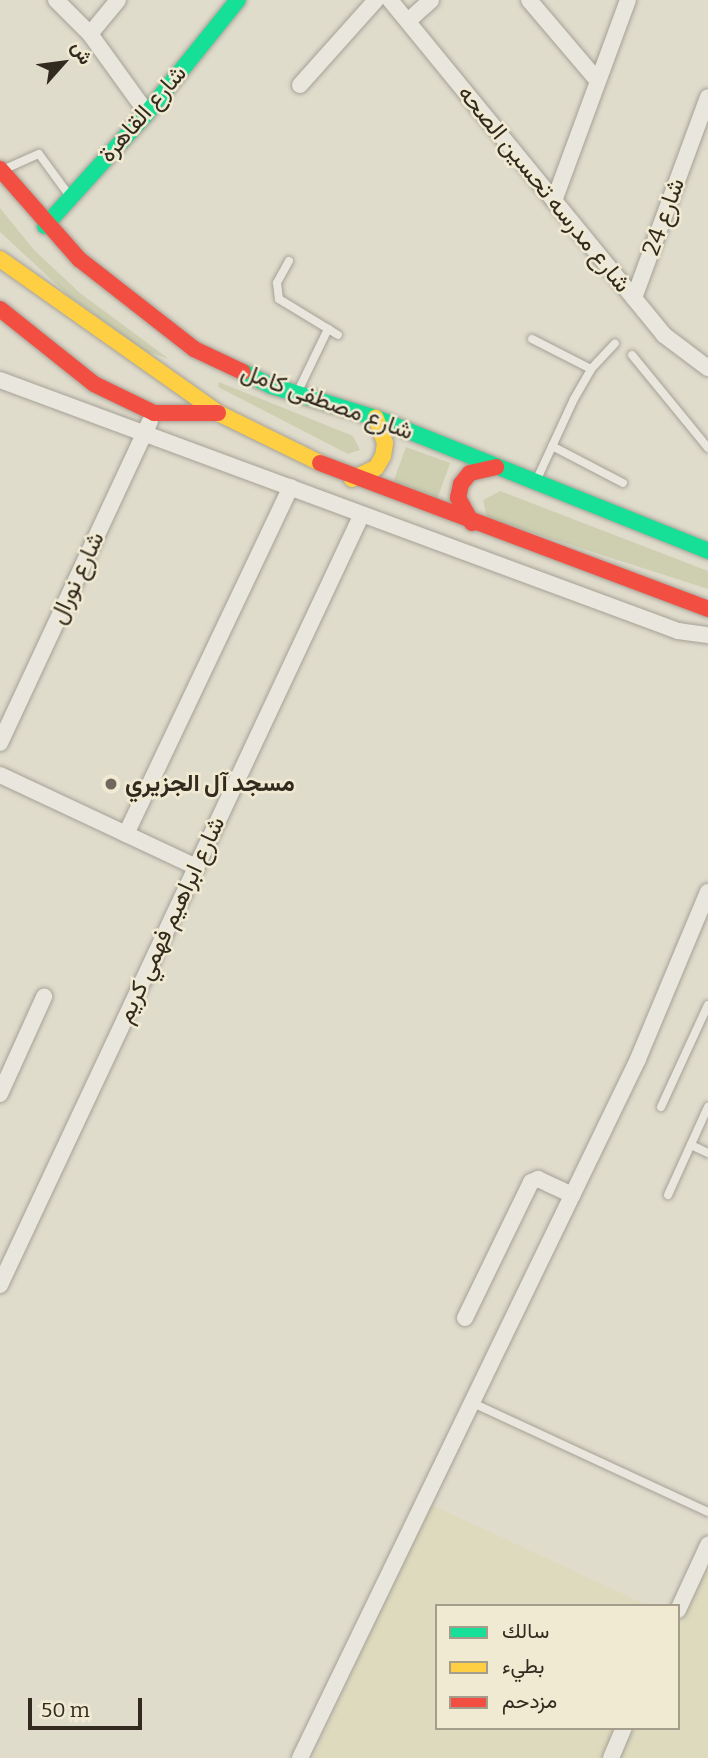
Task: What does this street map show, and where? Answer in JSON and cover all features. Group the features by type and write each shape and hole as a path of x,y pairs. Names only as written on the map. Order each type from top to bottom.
{"main road":[{"name":"شارع القاهرة","path":"45,226 147,113 238,0"},
{"name":"شارع مصطفى كامل","path":"1,170 45,226 109,286 194,349 297,394 376,418 708,551"},
{"name":"شارع مصطفى كامل","path":"0,259 218,413 352,479 708,608"},
{"path":"0,309 94,384 154,413 218,413"},
{"path":"352,479 376,468 383,456 383,430 376,418"},
{"path":"472,523 458,498 461,484 482,466 496,467"}],"street":[{"path":"56,0 90,34 147,113"},
{"path":"90,34 118,0"},
{"path":"300,85 376,0"},
{"name":"شارع مدرسه تحسين الصحه","path":"390,0 672,342 708,368"},
{"path":"408,21 430,0"},
{"path":"529,0 598,81"},
{"path":"554,201 628,0"},
{"name":"شارع 24","path":"634,298 701,136 708,97"},
{"path":"0,380 145,431 361,516 678,631 708,635"},
{"name":"شارع نورال","path":"0,743 154,413"},
{"path":"126,835 291,487"},
{"name":"شارع ابراهيم فهمي كريم","path":"0,1285 361,516"},
{"path":"0,775 196,867"},
{"path":"300,1758 638,1059 708,892"},
{"path":"0,1094 44,997"},
{"path":"465,1318 531,1182 538,1179 572,1195"},
{"path":"680,1606 708,1545"},
{"path":"611,1758 623,1730"}],"lane":[{"path":"1,170 39,154 71,197"},
{"path":"289,261 277,284 279,299 338,335"},
{"path":"297,394 328,328"},
{"path":"532,339 591,369"},
{"path":"536,482 591,369 614,342"},
{"path":"632,355 708,448"},
{"path":"552,446 623,484"},
{"path":"661,1107 708,1005"},
{"path":"668,1195 708,1107"},
{"path":"691,1145 708,1153"},
{"path":"473,1403 708,1512"}],"shaded area":[{"path":"430,1504 645,1604 435,1604 435,1730 680,1730 680,1615 708,1563 708,1758 313,1758"}],"green space":[{"path":"0,208 34,250 80,293 169,359 145,351 68,295 0,232"},
{"path":"219,382 353,436 360,450 348,454 218,387"},
{"path":"406,447 450,463 437,500 393,484"},
{"path":"500,491 708,571 708,589 487,518 483,500"}],"traffic: fast":[{"path":"45,226 147,113 238,0"},
{"path":"243,372 272,386 376,418 708,551"}],"traffic: slow":[{"path":"0,259 218,413 320,463"},
{"path":"352,479 376,468 383,456 385,443 376,418"}],"traffic: jam":[{"path":"0,169 79,259 194,349 243,372"},
{"path":"0,309 94,384 154,413 218,413"},
{"path":"320,463 708,609"},
{"path":"472,523 458,498 461,484 470,473 496,467"}],"place":[{"name":"مسجد آل الجزيري","path":"111,784"}]}
